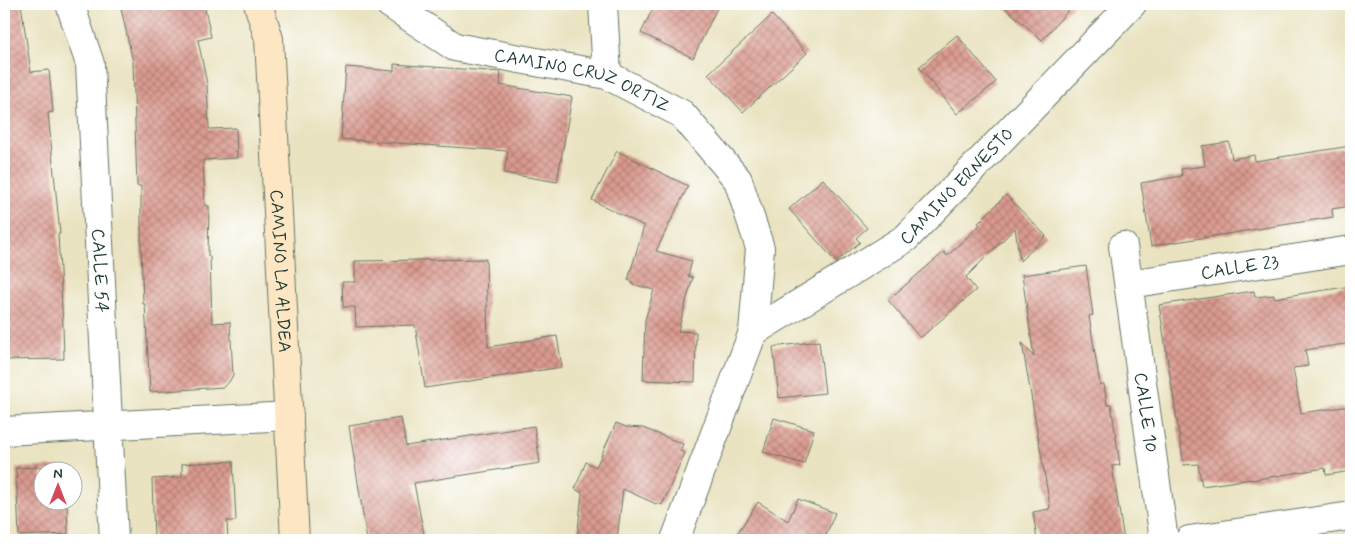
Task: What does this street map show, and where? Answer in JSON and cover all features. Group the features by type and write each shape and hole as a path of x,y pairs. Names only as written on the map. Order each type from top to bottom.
{"street":[{"name":"CALLE 54","path":"70,4 90,64 114,540"},
{"name":"CAMINO LA ALDEA","path":"258,4 269,39 295,540"},
{"name":"CAMINO CRUZ ORTIZ","path":"390,4 454,47 607,75 682,114 738,180 760,248 753,332 675,540"},
{"path":"603,4 607,75"},
{"name":"CAMINO ERNESTO","path":"753,332 906,238 1132,4"},
{"name":"CALLE 10","path":"1123,246 1164,540"},
{"name":"CALLE 23","path":"1129,284 1351,250"},
{"path":"4,431 289,416"},
{"path":"1189,540 1351,516"}],"building":[{"path":"4,4 21,4 31,72 49,70 53,112 48,113 60,234 58,234 64,359 4,360"},
{"path":"120,4 204,4 211,37 198,40 207,84 209,129 236,128 237,158 203,160 205,205 209,206 208,256 210,256 212,323 230,322 233,375 223,387 150,392 145,304 143,304 141,186 137,186 133,62"},
{"path":"655,4 719,4 693,58 641,33"},
{"path":"1001,4 1074,4 1042,40"},
{"path":"772,15 807,53 743,112 708,74"},
{"path":"957,35 996,82 957,114 919,67"},
{"path":"394,64 501,72 500,85 572,97 557,182 504,173 508,151 341,139 346,67 394,71"},
{"path":"1229,142 1232,159 1254,155 1255,161 1351,146 1351,206 1332,209 1333,217 1151,246 1141,183 1182,176 1181,169 1205,166 1202,146"},
{"path":"617,151 688,186 656,251 692,261 688,276 693,277 678,331 696,332 695,382 643,380 645,320 654,290 632,284 632,281 628,280 644,226 592,200"},
{"path":"823,179 867,228 856,238 860,242 836,262 789,209"},
{"path":"1006,195 1046,236 1020,261 1015,228 966,277 976,290 920,338 888,300 944,252 947,256 980,225 978,223"},
{"path":"486,259 488,347 557,336 562,367 425,388 415,325 356,327 355,307 343,307 342,282 355,282 355,261"},
{"path":"1086,266 1093,315 1089,316 1100,385 1104,384 1107,405 1111,404 1120,465 1112,466 1124,540 1037,540 1033,512 1049,509 1050,506 1022,343 1034,357 1022,275"},
{"path":"1351,286 1351,343 1305,350 1308,366 1293,368 1301,413 1351,406 1351,471 1326,475 1325,468 1202,486 1198,464 1184,465 1159,305 1254,291 1255,297 1274,295 1274,298"},
{"path":"819,341 825,393 779,398 773,347"},
{"path":"401,418 406,446 534,426 540,463 414,483 425,540 367,540 349,426"},
{"path":"774,418 814,430 804,464 763,452"},
{"path":"616,423 626,427 643,428 683,444 680,451 685,453 662,505 623,489 617,540 577,540 582,493 575,489 586,462 596,467"},
{"path":"233,461 236,521 227,521 228,540 154,540 152,479 182,477 182,464"},
{"path":"32,467 32,512 67,512 68,534 19,536 16,468"},
{"path":"798,499 835,513 824,540 733,540 758,502 788,521"}]}
